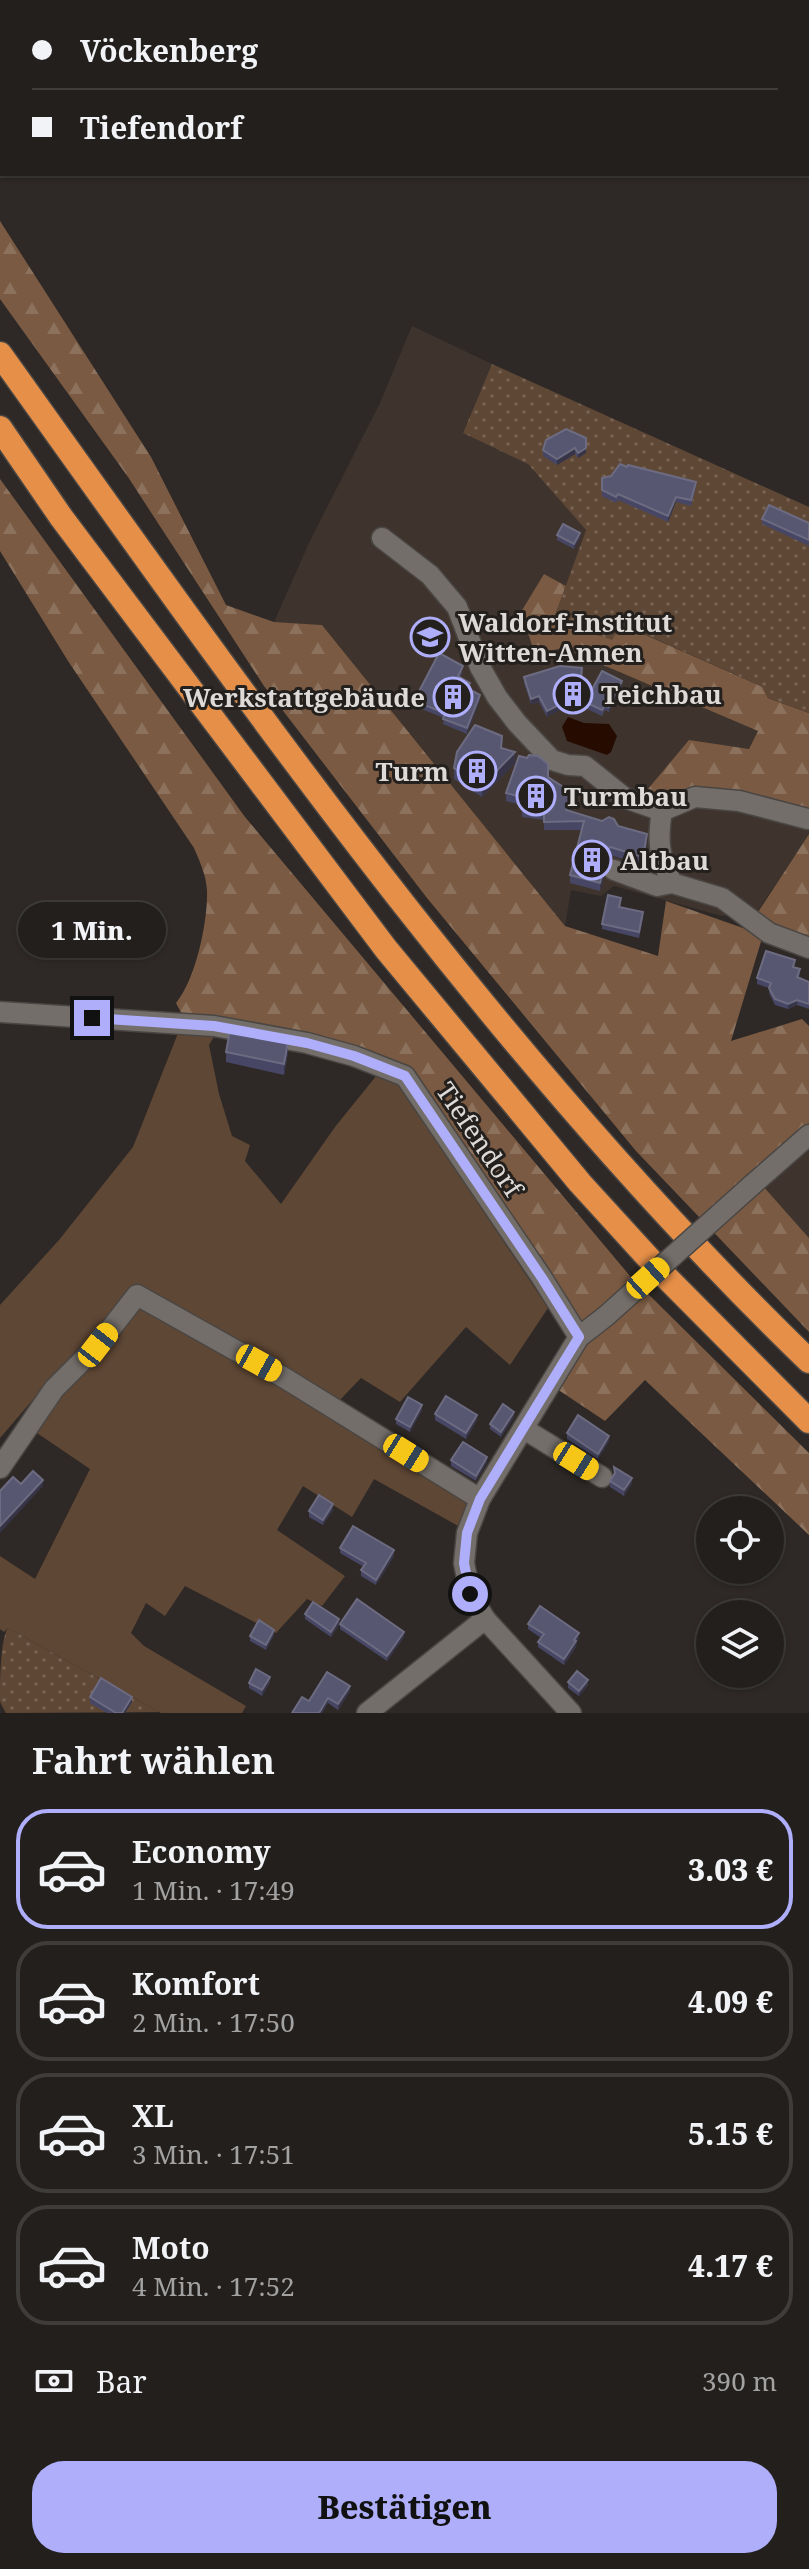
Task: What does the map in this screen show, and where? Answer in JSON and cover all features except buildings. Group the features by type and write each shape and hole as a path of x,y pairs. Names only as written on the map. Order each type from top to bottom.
{"highway":[{"path":"0,354 241,688 417,921 612,1155 809,1361"},
{"path":"0,428 61,517 386,949 499,1088 664,1275 809,1421"},
{"path":"0,455 61,517"}],"street":[{"path":"382,538 430,575 457,607 480,667 497,697 552,760 585,766 625,798 662,811 695,797 739,801 808,819"},
{"path":"662,811 660,858 672,883"},
{"path":"614,870 657,886 672,883 722,898 769,933 809,948"},
{"name":"Tiefendorf","path":"0,1012 214,1026 307,1043 354,1056 405,1076 579,1337"},
{"path":"571,1713 485,1619 470,1594 464,1563 467,1533 480,1499 579,1337 809,1135"},
{"path":"3,1464 54,1389 98,1345 137,1295 283,1377 480,1499"},
{"path":"524,1429 602,1477"},
{"path":"367,1713 485,1619"}],"shaded area":[{"name":"Waldorf-Institut Witten-Annen","path":"412,326 492,364 463,433 528,464 586,530 566,586 544,574 563,648 758,731 749,749 689,741 809,811 809,834 757,912 722,916 614,886 601,896 571,890 565,926 322,625 274,622 309,543 380,403"},
{"path":"492,364 809,507 809,713 768,698 763,687 622,624 612,640 553,621 586,530 528,464 463,433"},
{"path":"568,717 584,723 609,724 617,736 611,752 607,755 567,741 562,727"},
{"path":"184,1018 224,1020 209,1045 232,1136 250,1145 245,1161 281,1204 335,1127 381,1070 400,1087 548,1308 510,1365 466,1327 400,1402 361,1378 336,1404 468,1496 471,1506 460,1527 374,1479 352,1517 303,1486 277,1530 345,1576 322,1606 307,1599 276,1633 185,1586 165,1616 146,1603 131,1633 144,1646 246,1706 242,1713 161,1713 8,1628 4,1632 0,1629 0,1556 35,1579 90,1469 34,1431 43,1388 0,1438 0,1305 59,1240 133,1147"},
{"path":"809,1143 809,1238 762,1185"},
{"path":"8,1628 159,1712 6,1713 0,1701 0,1685 2,1652"}],"green space":[{"path":"0,221 151,457 226,605 274,622 322,625 565,926 658,956 666,901 763,935 731,1041 802,1019 809,1026 809,1131 762,1185 809,1238 809,1332 636,1151 427,898 264,686 128,477 0,299"},
{"path":"0,479 245,817 630,1276 809,1453 809,1535 784,1511 784,1496 768,1496 645,1380 605,1421 557,1389 591,1339 402,1069 184,1018 176,1003 195,965 203,933 207,890 194,848 68,661 0,551"},
{"path":"544,574 566,586 553,621 621,624 763,687 768,698 809,713 809,811 661,804 643,795 689,740 749,749 758,731 563,648 535,654 521,612"},
{"path":"809,834 809,941 772,928 758,912"}],"place":[{"name":"Waldorf-Institut Witten-Annen","path":"430,637"},
{"name":"Teichbau","path":"573,694"},
{"name":"Werkstattgebäude","path":"453,697"},
{"name":"Turm","path":"477,771"},
{"name":"Turmbau","path":"536,796"},
{"name":"Altbau","path":"592,860"}],"route":[{"path":"92,1018 214,1026 307,1043 354,1056 405,1076 542,1278 579,1337 480,1499 467,1533 464,1563 470,1594"}]}
